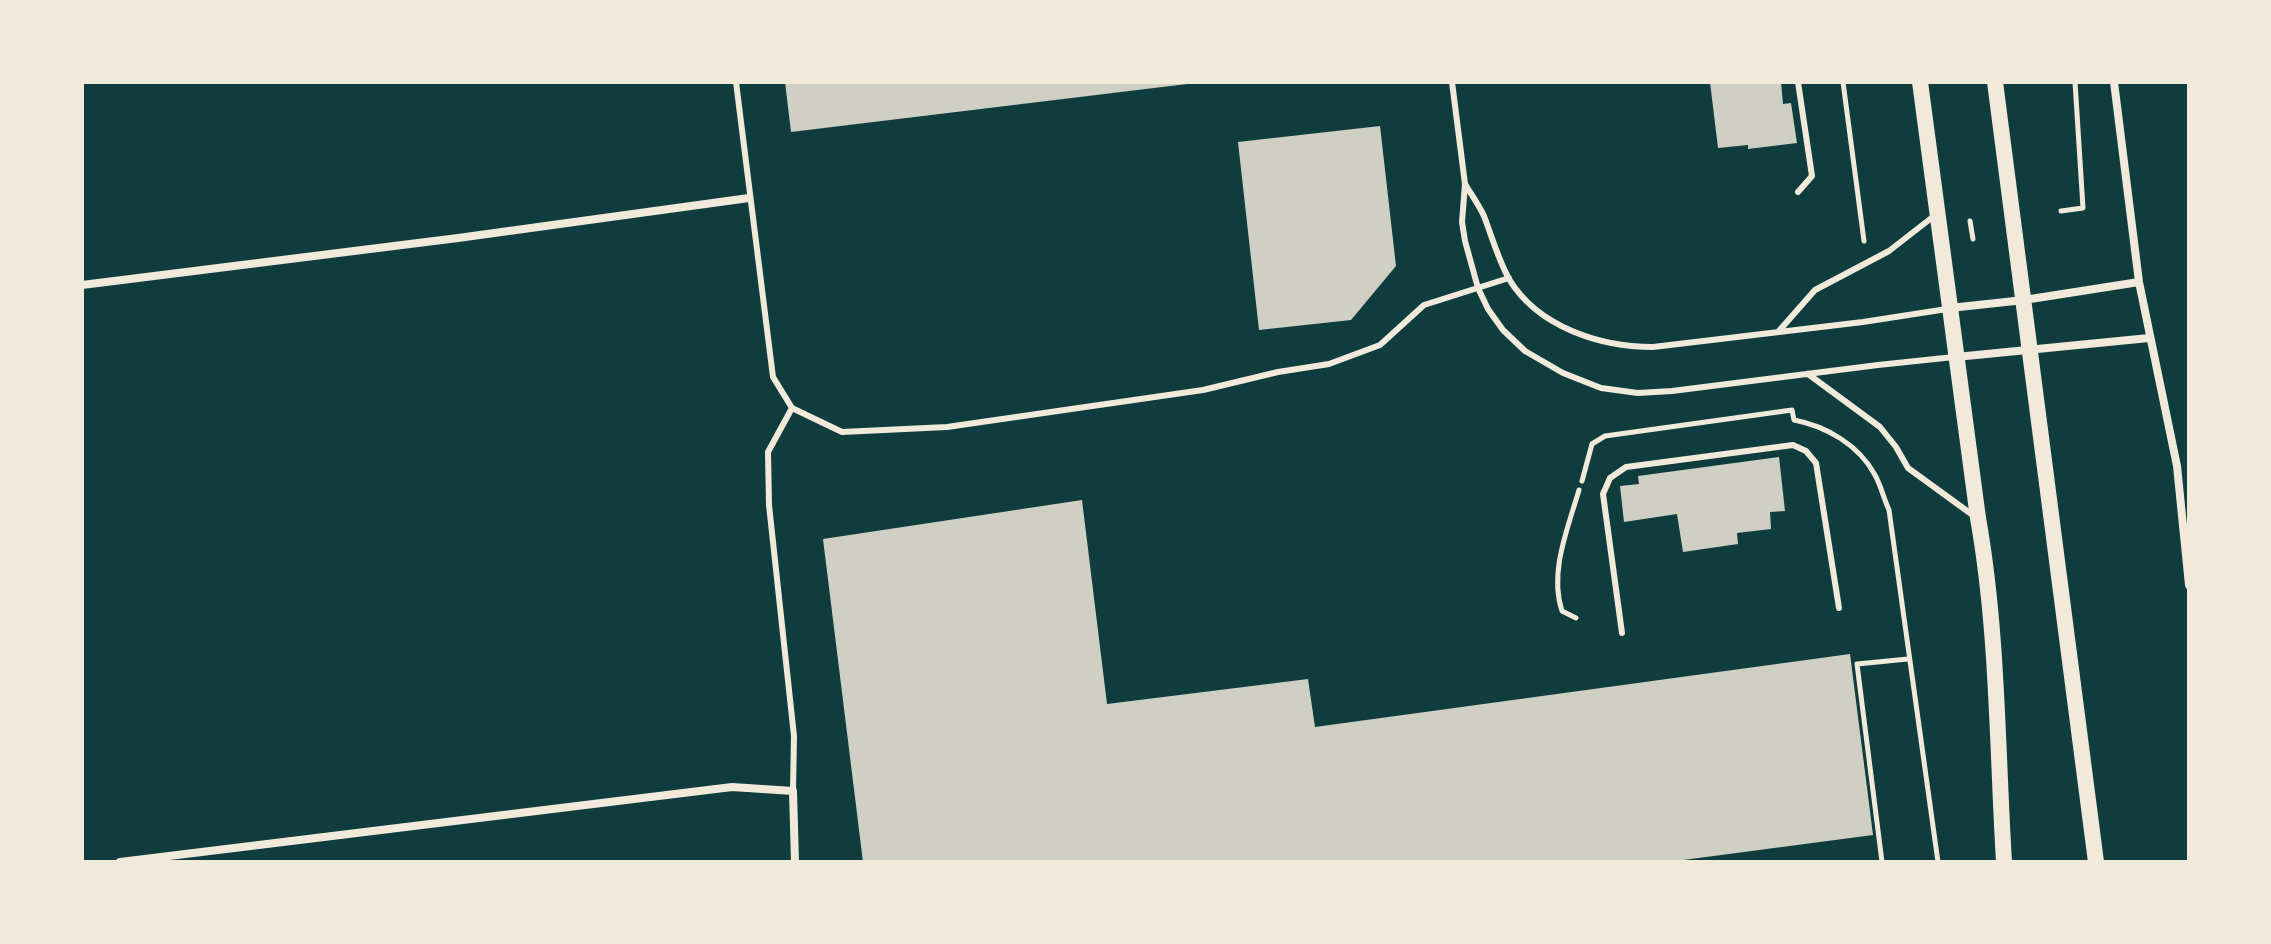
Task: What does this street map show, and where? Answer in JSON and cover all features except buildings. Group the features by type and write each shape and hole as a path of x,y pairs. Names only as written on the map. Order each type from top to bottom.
{"main road":[{"path":"1920,82 1986,562 2004,862"},
{"path":"1995,82 2096,862"}],"street":[{"path":"2114,82 2139,282 2177,466 2189,585"},
{"path":"82,285 749,198"},
{"path":"1950,308 2139,282"},
{"path":"1956,357 2149,338"},
{"path":"120,862 732,787 793,791 795,862"}],"lane":[{"path":"736,82 773,377 792,408 842,432 947,427 1203,390 1278,372 1329,364 1380,345 1424,305 1509,278"},
{"path":"1452,82 1465,184 1462,222 1478,288 1503,330 1525,351 1563,373 1601,388 1638,393 1956,357"},
{"path":"1798,82 1812,176 1798,192"},
{"path":"1465,184 1483,213 1509,278 1531,305 1551,321 1594,339 1626,347 1692,344 1950,308"},
{"path":"1778,332 1815,290 1889,251 1937,214"},
{"path":"1808,374 1880,427 1908,468 1978,518"},
{"path":"792,408 768,452 769,505 794,736 793,791"},
{"path":"1622,633 1603,494 1610,478 1626,467 1793,445 1806,451 1816,463 1839,608"}],"path":[{"path":"1843,82 1864,242"},
{"path":"2061,211 2083,208 2075,82"},
{"path":"1970,221 1973,239"},
{"path":"1576,618 1562,611 1557,580 1564,543 1592,444 1605,436 1792,410 1794,420 1814,424 1862,455 1876,476 1889,510 1938,862"},
{"path":"1882,862 1857,664 1908,659"}]}
